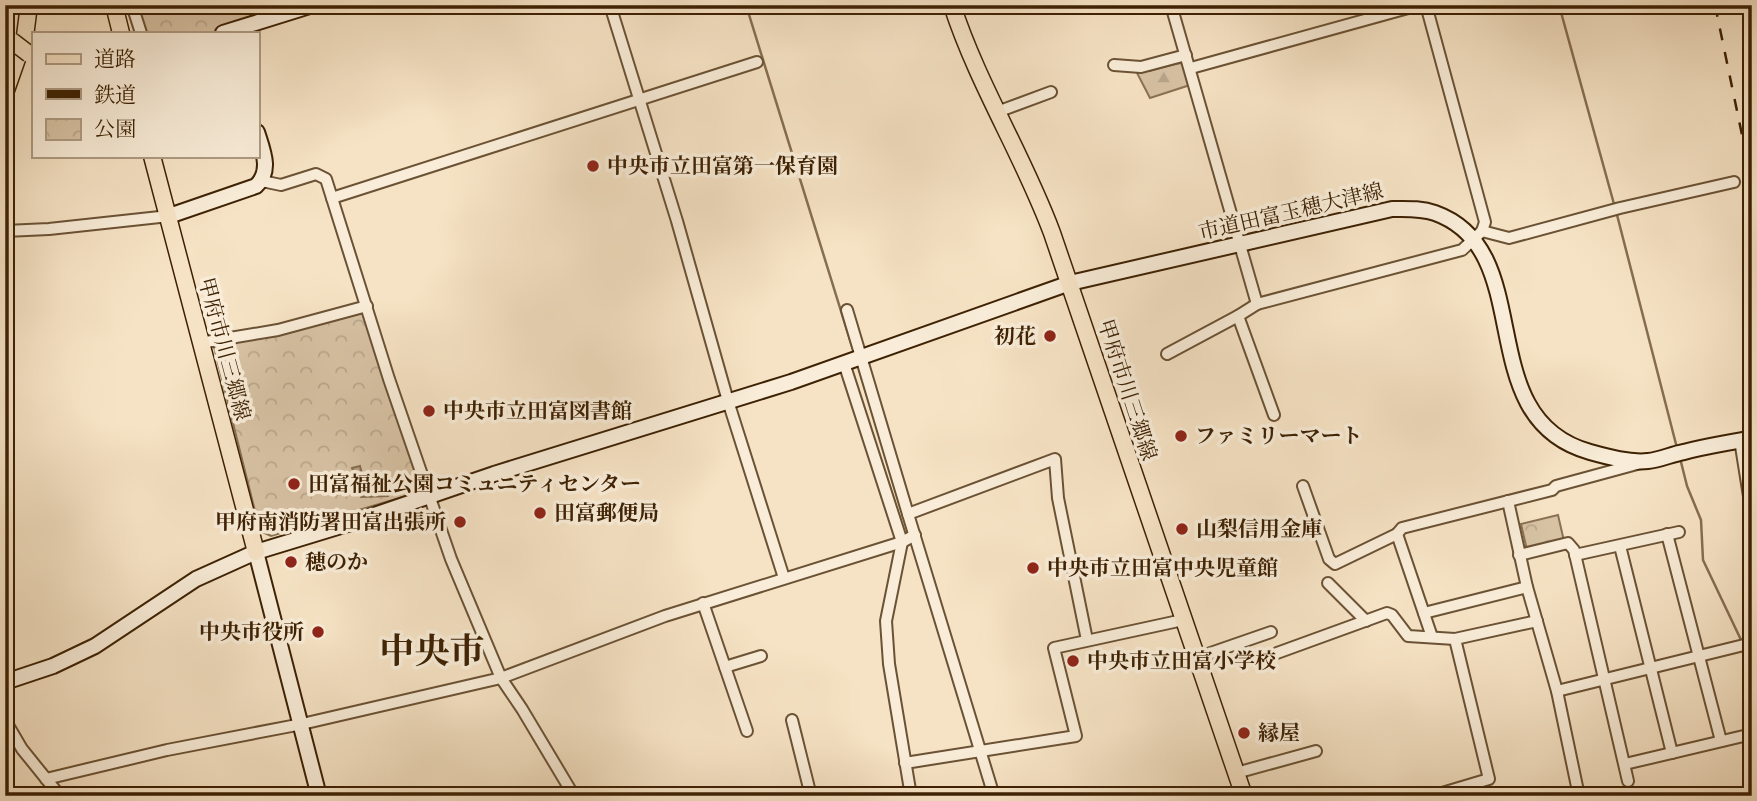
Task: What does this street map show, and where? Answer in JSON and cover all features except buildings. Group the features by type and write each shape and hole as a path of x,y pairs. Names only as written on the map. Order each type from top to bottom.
{"main road":[{"path":"5,93 25,36 29,5"},
{"path":"114,5 121,32"},
{"name":"甲府市川三郷線","path":"952,5 967,46 1041,204 1244,796"},
{"path":"8,38 31,55"},
{"name":"甲府市川三郷線","path":"153,158 256,552"}],"street":[{"path":"132,5 141,32"},
{"path":"228,32 313,5"},
{"path":"610,5 677,222 728,401 784,578"},
{"path":"1171,5 1258,304"},
{"path":"1191,68 1419,5"},
{"path":"1167,354 1258,304 1462,250 1478,236 1485,222 1426,5"},
{"path":"1114,65 1141,67 1186,55"},
{"path":"332,198 757,62"},
{"path":"997,112 1051,92"},
{"path":"5,231 50,229 169,216 246,191 262,181 266,165 259,139"},
{"path":"262,181 281,185 316,174 326,178 451,559 501,677 574,796"},
{"path":"1478,236 1509,238 1615,209 1734,182"},
{"name":"市道田富玉穂大津線","path":"5,682 53,666 95,646 196,579 256,552 854,360 1070,283 1241,246 1392,209 1415,209 1434,213 1467,233 1478,236 1489,266 1524,398 1553,436 1579,449 1607,457 1648,461 1746,439"},
{"path":"200,343 278,330 367,306"},
{"path":"847,310 854,360 977,752 994,796"},
{"path":"1238,316 1274,415"},
{"path":"854,360 908,514 909,538 886,621 889,664 911,796"},
{"path":"1746,439 1752,515"},
{"path":"908,514 1055,458 1058,498 1087,640"},
{"path":"1303,486 1329,559 1335,564 1397,534 1402,528 1648,461"},
{"path":"1508,501 1527,587 1557,691 1579,796"},
{"path":"1575,555 1673,533 1721,741"},
{"path":"1397,534 1432,637"},
{"path":"46,779 167,750 302,724 501,677 703,603 909,538"},
{"path":"1520,555 1568,543 1574,550 1628,781"},
{"path":"1620,546 1672,753"},
{"path":"256,552 319,796"},
{"path":"1328,583 1366,621"},
{"path":"1424,613 1527,587"},
{"path":"703,603 747,731"},
{"path":"1277,653 1387,613 1392,615 1408,636 1455,639 1537,621"},
{"path":"905,763 1076,736 1054,648 1183,620"},
{"path":"1196,657 1271,632"},
{"path":"1432,796 1489,779 1455,639"},
{"path":"1557,691 1746,644"},
{"path":"725,667 761,656"},
{"path":"5,720 22,750 60,796"},
{"path":"792,720 811,796"},
{"path":"1625,764 1752,734"},
{"path":"1236,774 1316,751"}],"green space":[{"path":"132,5 313,5 226,32 141,32"},
{"path":"1183,62 1190,85 1150,98 1136,71 1149,71"},
{"path":"365,311 423,491 271,536 260,531 214,347 239,338"},
{"path":"1558,515 1564,541 1527,550 1521,524"}],"shaded area":[{"path":"360,466 365,482 374,491 383,490 383,485 388,482 401,486 407,478 411,488 390,492 388,496 361,497 352,480 356,479 352,468"}],"waterway":[{"path":"746,5 854,353"},
{"path":"1559,5 1614,204"},
{"path":"1616,211 1677,448"},
{"path":"857,363 867,396"},
{"path":"1680,458 1687,486 1701,520 1703,560 1742,642"},
{"path":"1744,649 1752,678"}],"railway":[{"path":"1715,5 1752,183"}],"place":[{"name":"中央市立田富第一保育園","path":"593,166"},
{"name":"初花","path":"1050,336"},
{"name":"中央市立田富図書館","path":"429,411"},
{"name":"ファミリーマート","path":"1181,436"},
{"name":"田富福祉公園コミュニティセンター","path":"294,484"},
{"name":"田富郵便局","path":"540,513"},
{"name":"甲府南消防署田富出張所","path":"460,522"},
{"name":"山梨信用金庫","path":"1182,529"},
{"name":"穂のか","path":"291,562"},
{"name":"中央市立田富中央児童館","path":"1033,568"},
{"name":"中央市役所","path":"318,632"},
{"name":"中央市立田富小学校","path":"1073,661"},
{"name":"縁屋","path":"1244,733"}],"district":[{"name":"中央市","path":"432,652"}]}
